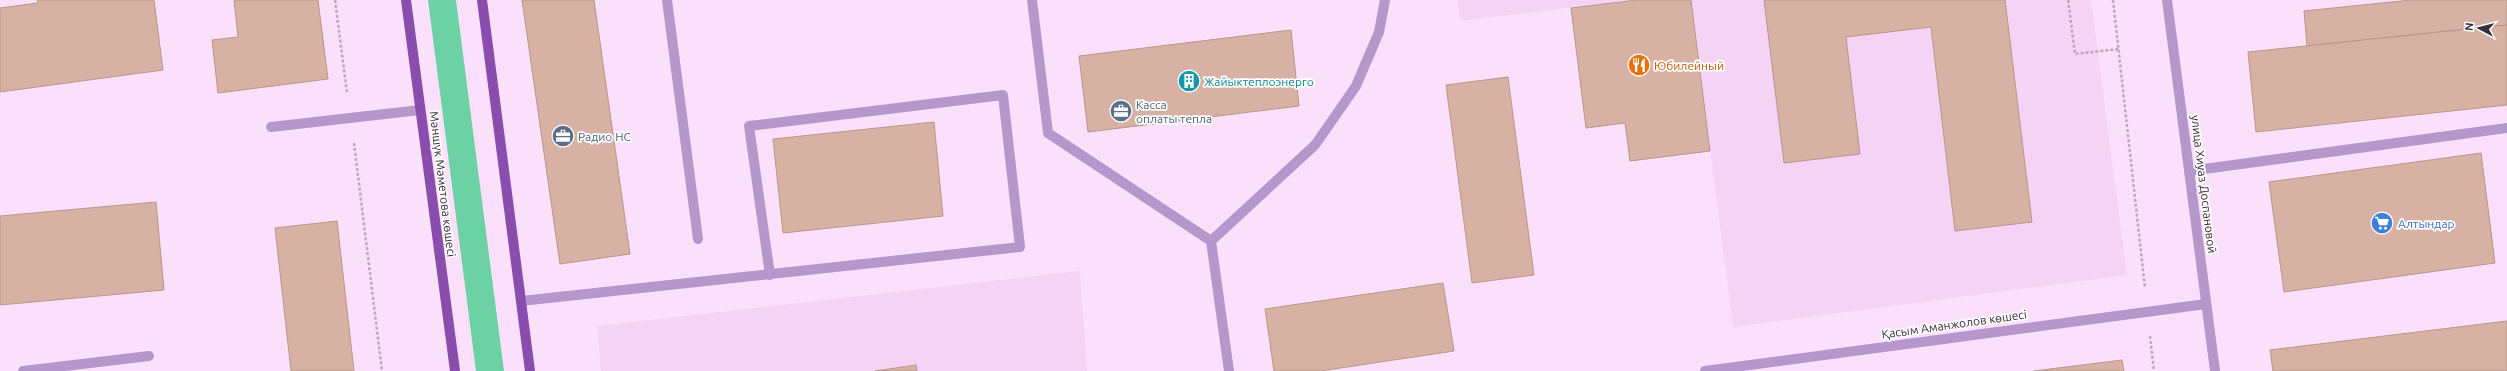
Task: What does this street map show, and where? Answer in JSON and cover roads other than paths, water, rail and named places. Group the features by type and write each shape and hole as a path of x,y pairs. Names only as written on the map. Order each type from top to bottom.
{"main road":[{"name":"Мәншүк Мәметова көшесі","path":"406,0 455,371"},
{"path":"482,0 530,371"}],"street":[{"path":"667,0 698,239"},
{"path":"1032,0 1048,133 1211,241 1229,371"},
{"path":"1211,241 1315,145 1356,86 1379,32 1384,0"},
{"name":"улица Хиуаз Доспановой","path":"2167,0 2215,371"},
{"path":"521,301 770,275 1020,247 1003,95 749,126 770,275"},
{"path":"271,127 420,110"},
{"path":"2189,172 2507,128"},
{"name":"Қасым Аманжолов көшесі","path":"1705,371 1762,367 2148,311 2206,304"},
{"path":"23,371 149,356"}],"place":[{"name":"Юбилейный","path":"1639,65"},
{"name":"Жайыктеплоэнерго","path":"1189,81"},
{"name":"Касса оплаты тепла","path":"1121,111"},
{"name":"Радио НС","path":"563,136"},
{"name":"Алтындар","path":"2382,223"}]}
